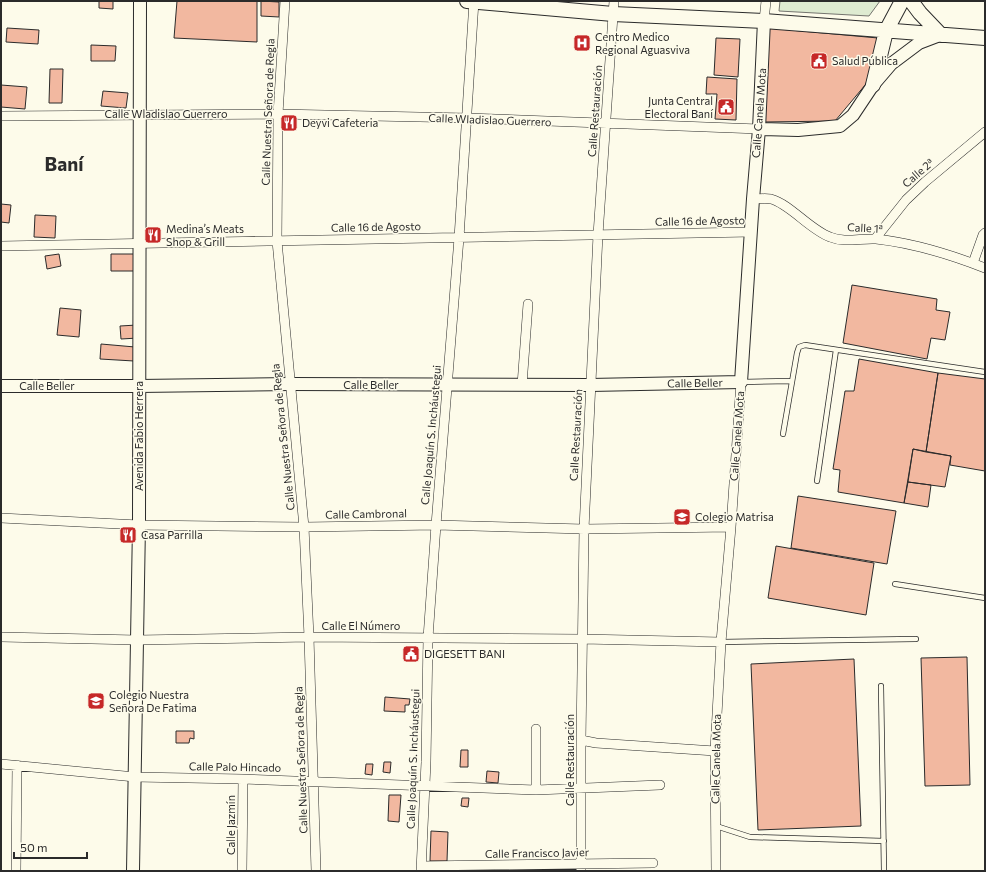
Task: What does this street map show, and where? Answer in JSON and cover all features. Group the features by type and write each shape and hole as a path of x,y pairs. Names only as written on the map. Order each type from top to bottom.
{"main road":[{"name":"Avenida Fabio Herrera","path":"133,871 139,525 140,1"},
{"path":"467,1 614,8 985,38"},
{"path":"874,85 886,31 902,1"},
{"path":"911,1 941,35"},
{"name":"Calle Canela Mota","path":"741,382 759,129 764,21"},
{"name":"Calle Wladislao Guerrero","path":"759,129 798,130 840,126 853,115 891,64 919,42 941,35"},
{"name":"Calle Beller","path":"1,386 290,384 590,385 741,382"}],"street":[{"name":"Calle Nuestra Señora de Regla","path":"285,1 278,114 277,241 304,527 316,871"},
{"name":"Calle Joaquín S. Incháustegui","path":"421,869 426,762 428,638 459,238 474,1"},
{"name":"Calle Canela Mota","path":"764,21 766,1"},
{"name":"Calle Restauración","path":"581,868 584,528 598,235 614,8"},
{"name":"Calle Wladislao Guerrero","path":"1,116 278,114 467,118 759,129"},
{"name":"Calle 2ª","path":"875,239 906,200 925,182 985,132"},
{"name":"Calle 1ª","path":"753,199 771,199 778,202 814,228 831,238 875,239 920,246 985,268"},
{"name":"Calle 16 de Agosto","path":"1,246 751,232"},
{"path":"973,263 985,233"},
{"path":"522,385 528,304"},
{"name":"Calle Canela Mota","path":"716,871 715,751 721,642 741,382"},
{"name":"Calle Cambronal","path":"1,518 139,525 304,527 436,525 584,528 731,526"},
{"name":"Calle El Número","path":"1,637 137,640 309,637 582,639 721,642"},
{"path":"536,729 536,790"},
{"path":"581,740 596,744 715,751"},
{"name":"Calle Palo Hincado","path":"1,764 135,777 314,781 536,790 660,785"},
{"path":"16,871 17,765"},
{"name":"Calle Jazmín","path":"242,871 243,779"},
{"name":"Calle Francisco Javier","path":"421,869 581,868 653,863"}],"lane":[{"path":"782,434 799,347 805,345 985,372"},
{"path":"817,481 836,350"},
{"path":"741,382 792,381"},
{"path":"895,584 985,598"},
{"path":"721,642 916,639"},
{"path":"881,686 884,871"},
{"path":"716,826 750,838 884,841"}],"green space":[{"path":"780,1 880,1 869,16 779,11"}],"building":[{"path":"99,1 113,1 113,9 99,8"},
{"path":"177,1 257,1 257,42 174,38"},
{"path":"261,1 279,2 279,17 261,16"},
{"path":"7,28 39,30 38,44 6,42"},
{"name":"Salud Pública","path":"768,28 878,38 866,84 835,121 764,122"},
{"path":"716,38 740,39 738,77 714,75"},
{"path":"91,45 116,46 115,61 91,61"},
{"path":"50,69 63,69 62,103 49,103"},
{"name":"Junta Central Electoral Baní","path":"707,77 737,79 736,120 715,119 717,94 706,94"},
{"path":"1,85 27,87 25,109 1,107"},
{"path":"103,91 128,93 126,108 101,106"},
{"path":"1,204 11,205 9,223 1,222"},
{"path":"35,215 56,216 55,238 34,237"},
{"path":"59,254 61,266 47,269 45,256"},
{"path":"111,254 137,254 137,271 111,271"},
{"path":"852,285 937,299 936,310 950,312 945,340 931,338 927,359 843,343"},
{"path":"60,308 81,310 79,337 57,335"},
{"path":"137,325 138,338 121,339 120,326"},
{"path":"101,344 135,347 134,361 100,359"},
{"path":"859,359 938,373 926,452 913,449 904,503 838,492 840,470 833,469 845,391 854,391"},
{"path":"938,373 985,379 985,471 950,465 951,456 926,452"},
{"path":"913,449 951,456 945,487 908,482"},
{"path":"908,482 931,485 928,507 904,503"},
{"path":"798,496 896,511 887,564 791,548"},
{"path":"776,546 874,563 866,615 768,598"},
{"path":"967,657 970,785 925,786 921,658"},
{"path":"854,659 861,826 758,830 751,664"},
{"path":"385,697 410,699 409,705 405,705 405,712 384,711"},
{"path":"176,731 194,731 194,739 190,738 189,743 176,743"},
{"path":"461,750 468,750 468,767 460,767"},
{"path":"384,762 391,762 390,773 383,772"},
{"path":"366,764 373,764 372,775 365,774"},
{"path":"487,771 499,772 498,783 486,782"},
{"path":"389,795 401,795 399,822 388,821"},
{"path":"462,798 469,798 468,807 461,806"},
{"path":"431,831 448,832 447,861 430,861"}],"place":[{"name":"Centro Medico Regional Aguasviva","path":"582,43"},
{"name":"Salud Pública","path":"819,61"},
{"name":"Junta Central Electoral Baní","path":"726,107"},
{"name":"Deyvi Cafeteria","path":"289,123"},
{"name":"Medina’s Meats Shop & Grill","path":"153,235"},
{"name":"Colegio Matrisa","path":"682,517"},
{"name":"Casa Parrilla","path":"128,535"},
{"name":"DIGESETT BANI","path":"411,654"},
{"name":"Colegio Nuestra Señora De Fatima","path":"96,701"}],"district":[{"name":"Baní","path":"64,164"}]}
